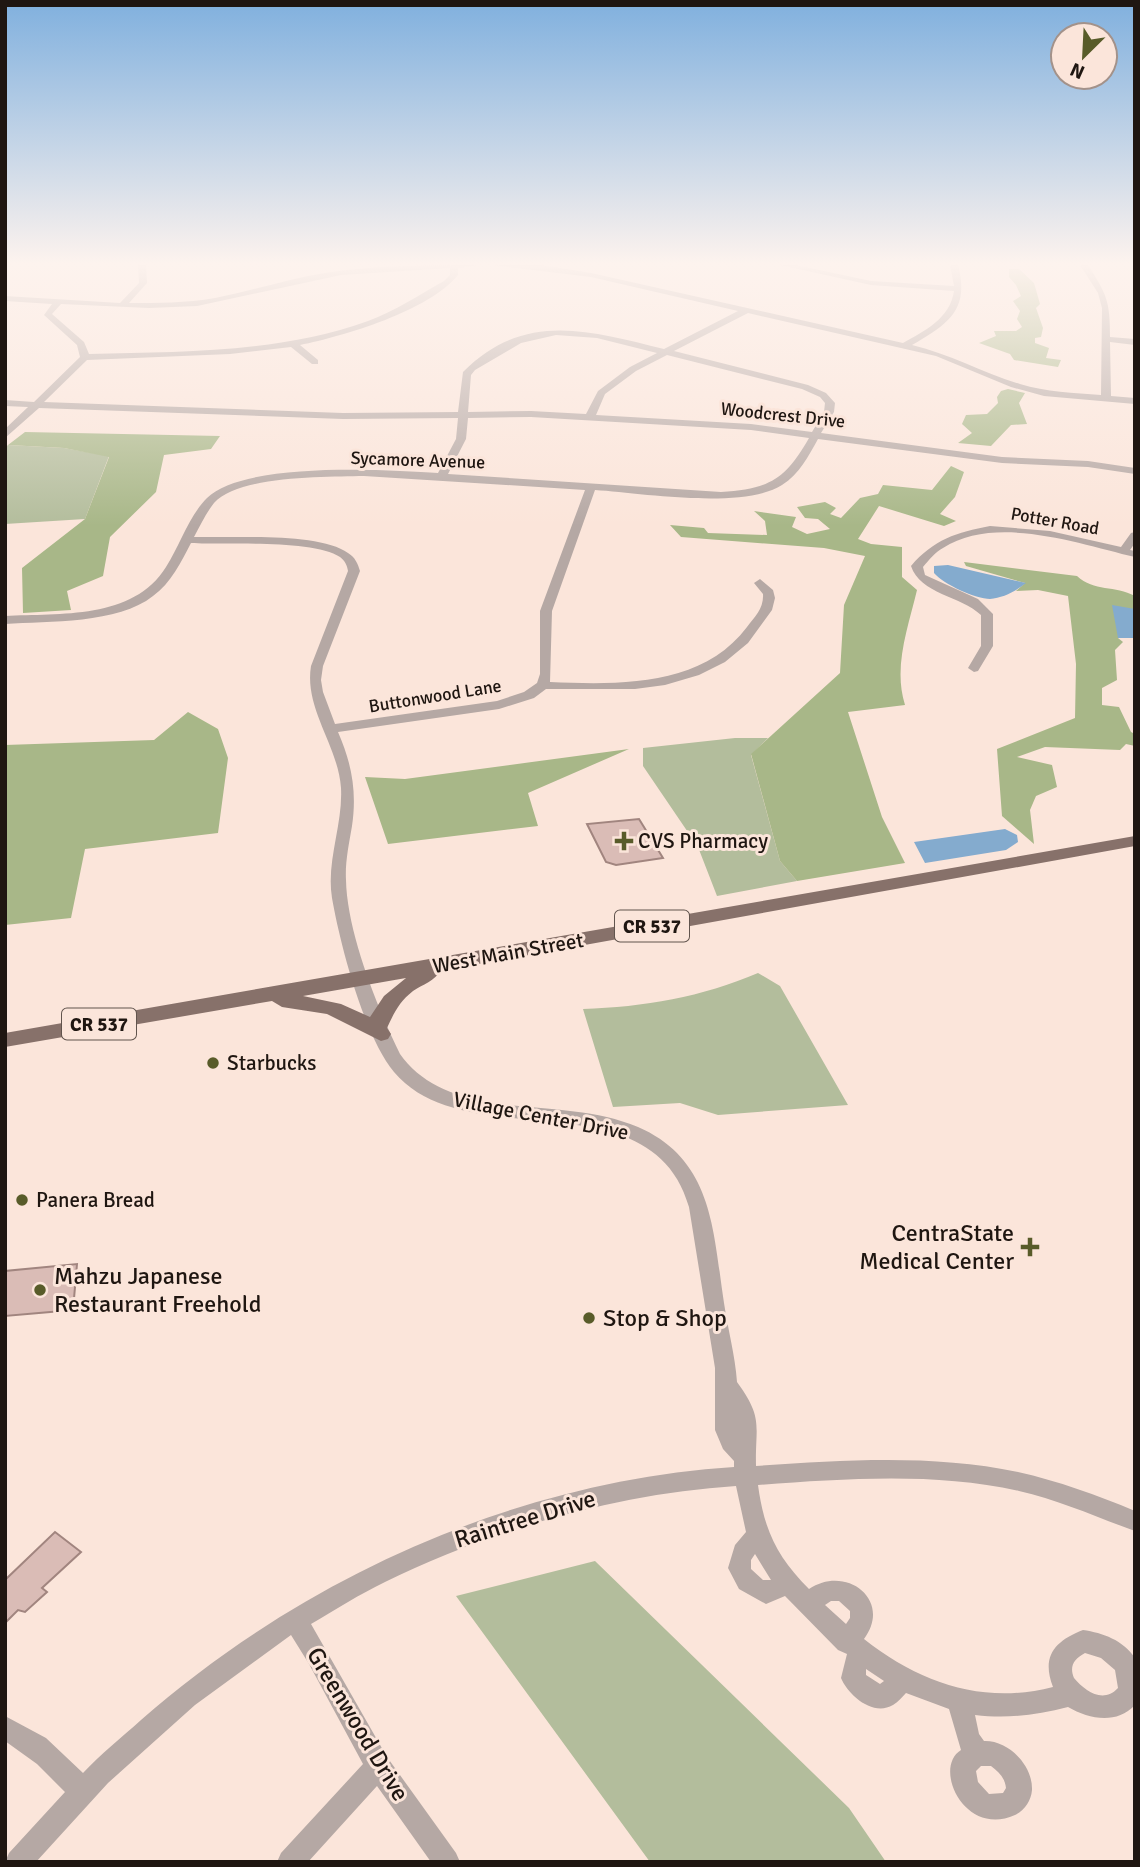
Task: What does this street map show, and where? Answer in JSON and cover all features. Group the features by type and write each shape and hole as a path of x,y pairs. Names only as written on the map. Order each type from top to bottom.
{"main road":[{"name":"West Main Street","path":"5,1040 1135,841"},
{"path":"254,998 317,1003 332,1007 379,1030 384,1008 406,987 451,963"}],"street":[{"path":"84,352 85,357"},
{"path":"5,435 85,357 214,352"},
{"path":"303,352 316,362"},
{"path":"441,477 461,439 466,373 498,352"},
{"path":"590,417 604,391 633,369 666,352"},
{"name":"Sycamore Avenue","path":"5,620 91,613 135,602 158,587 212,499 230,487 253,480 370,472 721,495 761,492 787,479 830,409 830,403 823,395 805,387 667,352"},
{"path":"928,352 955,359 1027,389 1066,397 1135,401"},
{"path":"1105,352 1104,388 1107,400"},
{"name":"Woodcrest Drive","path":"5,403 209,413 531,414 590,417 751,427 1002,460 1088,464 1135,471"},
{"path":"591,487 546,611 546,674 543,685 631,687 672,680 707,667 732,651 763,615 770,598 768,590 760,583"},
{"name":"Potter Road","path":"974,668 987,646 987,614 974,602 925,581 917,566 926,557 962,533 988,528 1028,532 1129,553"},
{"path":"1129,553 1135,535"},
{"name":"Village Center Drive","path":"188,540 314,545 337,551 352,561 354,571 315,674 315,687 347,777 338,883 345,918 379,1030 399,1067 409,1077 437,1095 513,1112 621,1128 651,1141 675,1160 688,1177 696,1197 727,1384 724,1413 728,1440 745,1466"},
{"name":"Buttonwood Lane","path":"331,729 499,705 529,695 543,685"},
{"path":"745,1466 758,1536 787,1585 853,1648"},
{"name":"Raintree Drive","path":"18,1862 81,1790 151,1725 257,1643 346,1589 433,1548 550,1507 745,1466 975,1475 1053,1491 1135,1521"},
{"path":"758,1536 743,1547 738,1556 744,1579 754,1588 766,1592 787,1585"},
{"path":"809,1605 820,1594 832,1589 854,1597 859,1603 863,1616 853,1648 853,1678 860,1688 870,1694 885,1696 902,1680 959,1701 1018,1706 1047,1702 1071,1694"},
{"name":"Greenwood Drive","path":"295,1621 318,1656 378,1766 447,1862"},
{"path":"959,1701 968,1739 978,1754"},
{"path":"5,1728 32,1742 81,1790"},
{"path":"290,1862 378,1766"}],"green space":[{"path":"1005,352 1048,352 1046,358 1061,360 1058,367 1014,360"},
{"path":"1008,389 1025,393 1019,403 1027,424 1011,425 991,446 958,443 972,433 962,424 966,415 987,414 998,403 997,397 1001,391"},
{"path":"25,432 220,436 211,449 164,455 156,492 110,537 103,576 67,591 71,610 23,613 22,568 85,519 109,457 64,448 8,445"},
{"path":"8,445 64,448 109,456 85,519 5,524 5,448"},
{"path":"951,466 964,472 955,497 940,514 956,521 944,526 879,506 858,539 871,544 902,547 902,577 917,590 901,662 905,705 848,712 882,817 905,863 797,881 780,861 751,754 840,673 844,605 865,556 824,548 681,537 670,525 704,528 708,533 767,535 765,521 754,511 796,517 792,527 807,534 830,529 818,519 805,518 797,507 825,502 836,508 830,514 841,518 860,498 878,494 883,485 932,490"},
{"path":"964,562 1077,576 1090,584 1135,596 1135,610 1118,638 1123,642 1115,650 1117,680 1102,688 1102,705 1119,707 1131,732 1135,734 1135,746 1126,744 1120,750 1045,747 1017,757 1052,765 1057,787 1036,796 1030,810 1034,844 1002,816 997,749 1075,718 1076,664 1068,596 1038,590 1016,591 1025,583 966,566"},
{"path":"188,712 218,729 228,758 218,833 85,849 71,918 5,925 5,745 154,740"},
{"path":"735,738 768,738 751,755 780,861 797,881 717,896 698,847 643,766 643,748"},
{"path":"629,749 528,793 538,826 388,844 365,777 405,779"},
{"path":"758,973 780,986 848,1105 718,1115 680,1103 613,1107 583,1009 672,999 716,988"},
{"path":"595,1561 849,1808 886,1862 650,1862 456,1596"}],"water":[{"path":"948,565 1026,583 1004,596 984,598 952,586 934,573 934,566"},
{"path":"1112,605 1135,609 1135,638 1118,638"},
{"path":"1005,829 1017,835 1018,842 1006,850 925,863 914,842"}],"building":[{"name":"CVS Pharmacy","path":"639,819 663,858 616,865 606,862 587,824"},
{"name":"Mahzu Japanese Restaurant Freehold","path":"77,1264 73,1310 5,1316 5,1271"},
{"path":"55,1532 81,1552 42,1588 47,1592 25,1612 18,1610 5,1623 5,1580"}],"place":[{"name":"CVS Pharmacy","path":"624,841"},
{"name":"Starbucks","path":"213,1063"},
{"name":"Panera Bread","path":"22,1200"},
{"name":"CentraState Medical Center","path":"1030,1247"},
{"name":"Mahzu Japanese Restaurant Freehold","path":"40,1290"},
{"name":"Stop & Shop","path":"589,1318"}]}
